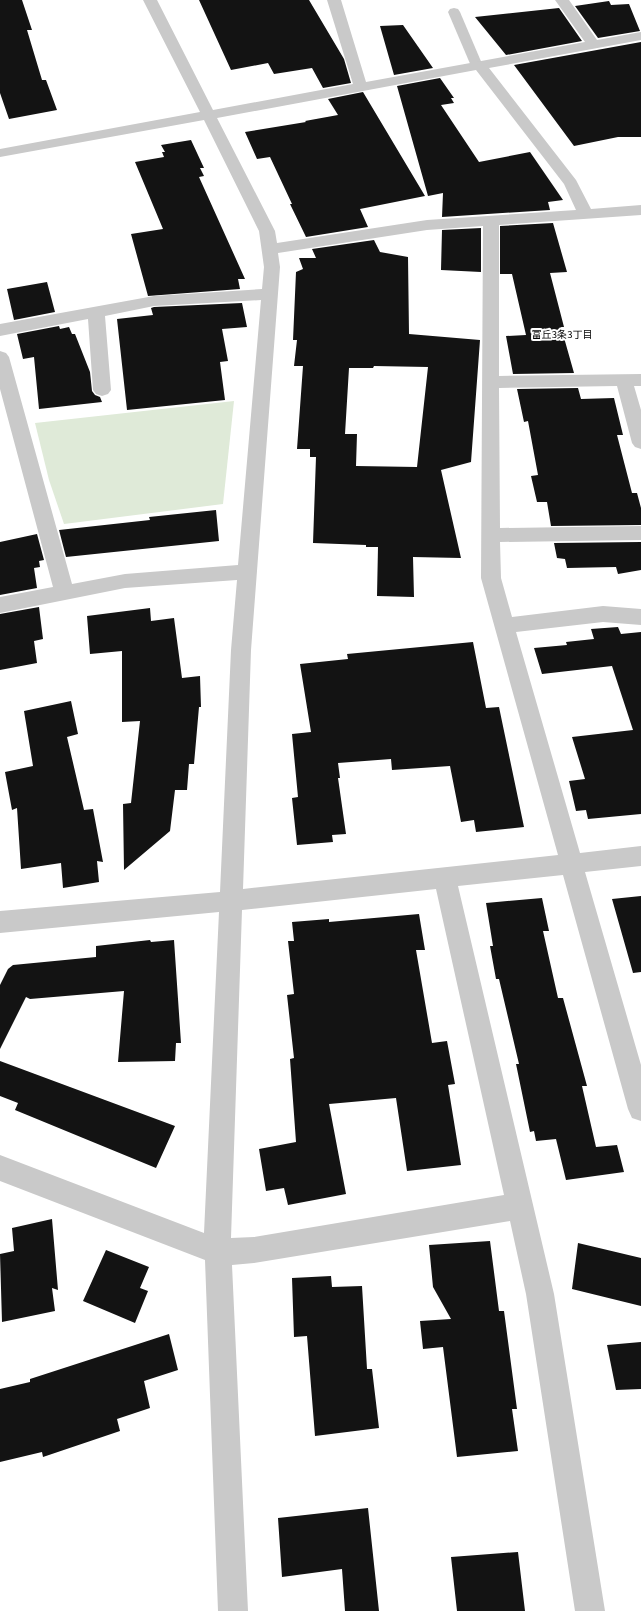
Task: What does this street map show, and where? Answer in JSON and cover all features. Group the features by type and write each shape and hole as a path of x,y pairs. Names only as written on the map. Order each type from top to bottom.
{"street":[{"path":"150,0 266,231 272,268 241,650 217,1232 233,1611"},
{"path":"334,0 361,88"},
{"path":"562,0 594,45"},
{"path":"0,154 641,36"},
{"path":"479,66 571,183 586,214"},
{"path":"269,250 427,225 641,210"},
{"path":"491,221 491,578 641,1109"},
{"path":"0,330 154,301 203,296 269,294"},
{"path":"96,312 102,390"},
{"path":"0,357 64,592"},
{"path":"490,382 632,380 641,443"},
{"path":"491,535 641,533"},
{"path":"0,605 125,580 247,572"},
{"path":"504,626 603,614 641,617"},
{"path":"0,922 231,901 641,856"},
{"path":"445,878 540,1294 590,1611"},
{"path":"0,1168 218,1252 254,1250 520,1206"}],"lane":[{"path":"454,12 479,66"}],"green space":[{"path":"234,401 223,504 64,524 49,480 35,423"}],"building":[{"path":"0,0 22,0 32,30 27,30 42,80 46,80 57,110 9,119 0,93"},
{"path":"199,0 309,0 344,59 351,83 323,88 312,68 274,74 268,63 231,70"},
{"path":"609,1 611,5 629,4 640,31 598,38 575,6"},
{"path":"559,8 582,41 506,55 475,17"},
{"path":"403,25 433,68 394,75 380,26"},
{"path":"641,42 641,137 618,137 574,146 514,65"},
{"path":"440,78 454,98 451,98 454,103 441,105 479,162 530,152 563,200 548,202 550,210 442,217 443,193 428,196 397,86"},
{"path":"363,92 425,196 360,209 368,227 306,237 270,157 257,159 245,132 338,115 328,99"},
{"path":"191,140 204,168 200,168 204,176 199,177 245,279 238,279 240,289 148,296 131,234 163,229 135,162 164,157 162,152 165,152 161,145"},
{"path":"553,223 567,272 550,273 564,327 561,327 574,373 513,374 506,336 526,335 512,274 500,274 500,226"},
{"path":"481,228 481,272 441,270 442,230"},
{"path":"374,240 380,252 408,257 409,334 480,340 471,462 441,470 461,558 413,557 414,597 377,596 378,547 366,547 366,545 313,543 316,457 310,457 310,449 297,449 303,366 294,366 297,340 293,340 296,272 303,269 299,258 316,258 312,249","holes":["374,366 428,367 417,467 356,466 357,434 345,434 349,368 373,368"]},
{"path":"47,282 55,312 14,320 7,289"},
{"path":"242,303 247,327 222,329 228,361 220,362 225,400 127,410 117,319 153,315 151,308 154,307"},
{"path":"59,326 60,329 69,327 72,334 75,334 90,372 92,391 95,395 100,397 102,402 39,409 34,357 23,359 17,334"},
{"path":"578,388 581,399 614,398 623,435 617,435 632,493 637,493 641,508 641,525 551,526 547,502 537,502 531,476 538,475 528,421 524,422 517,389"},
{"path":"216,510 219,541 66,557 59,530 150,520 149,517"},
{"path":"37,534 44,560 39,561 40,567 34,568 37,588 0,595 0,542"},
{"path":"641,542 641,570 618,574 616,567 567,568 565,559 557,558 554,543"},
{"path":"39,607 43,639 34,641 37,663 0,670 0,614"},
{"path":"150,608 151,621 174,618 182,678 200,676 201,707 199,707 194,764 189,764 187,790 175,790 170,831 124,870 123,804 131,803 140,721 122,722 122,651 90,654 87,616"},
{"path":"618,627 621,634 641,632 641,814 588,819 586,810 576,811 569,781 585,779 572,737 633,730 612,666 542,674 534,648 567,645 566,642 594,639 591,629"},
{"path":"473,642 486,708 499,707 524,827 476,832 474,820 461,822 450,766 392,770 391,759 338,763 340,778 338,778 346,834 332,835 333,842 297,845 292,798 298,797 292,734 311,732 300,664 348,659 347,654"},
{"path":"71,701 78,734 67,737 84,810 93,809 103,862 97,861 99,882 63,888 61,863 21,869 17,808 12,810 5,772 33,766 24,711"},
{"path":"641,896 641,972 633,973 612,899"},
{"path":"542,898 549,931 543,931 558,998 563,998 587,1086 582,1086 596,1147 617,1145 624,1172 566,1180 556,1139 536,1141 534,1131 530,1132 516,1064 519,1064 499,979 496,979 490,946 493,946 486,903"},
{"path":"419,914 425,950 416,950 432,1043 447,1041 455,1084 448,1085 461,1165 407,1171 396,1098 329,1104 346,1194 288,1205 284,1188 266,1191 259,1149 296,1142 290,1059 294,1058 287,995 294,994 288,941 294,941 292,922 329,919 329,922"},
{"path":"150,940 151,942 174,940 181,1043 176,1043 175,1061 118,1062 124,991 30,999 26,997 0,1049 0,985 8,969 13,965 96,957 96,946"},
{"path":"0,1061 175,1126 156,1168 15,1110 18,1103 0,1096"},
{"path":"52,1219 58,1290 52,1288 55,1311 2,1322 0,1254 14,1251 12,1228"},
{"path":"490,1241 499,1311 504,1311 517,1409 512,1409 518,1451 457,1457 443,1347 423,1349 420,1321 451,1319 433,1287 429,1245"},
{"path":"578,1243 641,1258 641,1306 572,1289"},
{"path":"106,1250 149,1267 140,1288 148,1291 135,1323 83,1301"},
{"path":"331,1276 332,1287 362,1286 367,1369 372,1369 379,1428 315,1436 307,1336 294,1337 292,1278"},
{"path":"169,1334 178,1370 144,1381 150,1408 117,1419 120,1431 43,1457 42,1452 0,1462 0,1389 30,1382 30,1379"},
{"path":"641,1342 641,1389 616,1390 607,1345"},
{"path":"368,1508 379,1611 345,1611 342,1569 282,1577 278,1518"},
{"path":"518,1552 525,1611 457,1611 451,1557"}],"district":[{"name":"富丘3条3丁目","path":"562,334"}]}
